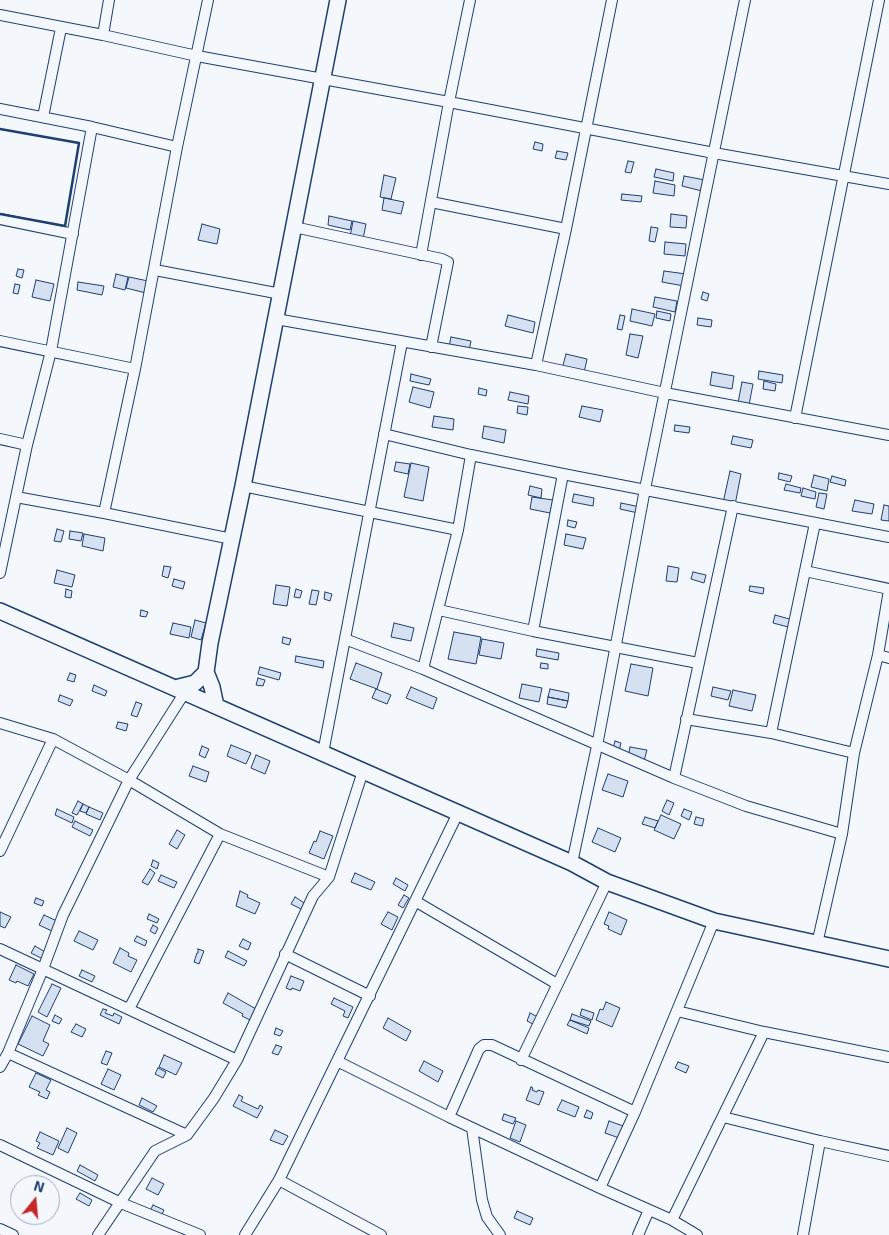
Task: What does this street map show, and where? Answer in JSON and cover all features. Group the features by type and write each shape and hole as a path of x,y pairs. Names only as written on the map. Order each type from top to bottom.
{"street":[{"path":"103,35 109,0"},
{"path":"104,512 135,369 177,147 208,0"},
{"path":"216,706 212,687 206,672 210,643 243,486 338,0"},
{"path":"421,255 470,0"},
{"path":"536,365 587,130 612,0"},
{"path":"572,863 597,746 645,489 745,0"},
{"path":"795,418 879,0"},
{"path":"0,15 323,80 889,184"},
{"path":"43,117 61,28"},
{"path":"0,109 92,127 177,147"},
{"path":"0,573 27,445 51,351 92,127"},
{"path":"431,202 566,229"},
{"path":"0,220 73,234"},
{"path":"294,227 442,259 448,262 431,347"},
{"path":"154,270 281,294"},
{"path":"276,319 536,365 665,393 889,436"},
{"path":"0,341 135,369"},
{"path":"323,753 402,342"},
{"path":"384,434 471,455 563,474 889,537"},
{"path":"0,439 27,445"},
{"path":"424,669 458,530 471,455"},
{"path":"533,631 563,474"},
{"path":"243,486 458,530"},
{"path":"16,497 104,512 232,539"},
{"path":"674,778 733,506"},
{"path":"771,732 815,522"},
{"path":"805,571 889,589 878,655 854,753 842,834 817,944"},
{"path":"439,610 533,631 698,663"},
{"path":"0,611 572,863 607,882 714,921 889,959"},
{"path":"345,639 424,669 674,778 746,806 842,834"},
{"path":"878,655 889,658"},
{"path":"0,1067 8,1053 44,969 63,915 129,780 180,690 195,682 206,672"},
{"path":"686,719 771,732 854,753"},
{"path":"0,723 52,739 129,780 220,834 328,877"},
{"path":"0,851 3,837 52,739"},
{"path":"98,1235 155,1152 187,1135 214,1098 237,1060 312,896 328,877 363,771"},
{"path":"245,1235 279,1180 458,813"},
{"path":"129,1009 220,834"},
{"path":"521,1060 607,882"},
{"path":"415,902 557,984"},
{"path":"600,1188 635,1112 714,921"},
{"path":"0,949 237,1060"},
{"path":"286,954 370,996"},
{"path":"677,1012 889,1057"},
{"path":"672,1220 764,1032"},
{"path":"448,1117 478,1049 484,1045 492,1046 635,1112"},
{"path":"8,1053 187,1135"},
{"path":"337,1061 448,1117 672,1220 698,1235"},
{"path":"723,1117 820,1142 889,1156"},
{"path":"472,1128 482,1200 487,1217 500,1235"},
{"path":"803,1235 820,1142"},
{"path":"0,1145 121,1203 200,1235"},
{"path":"279,1180 381,1235"},
{"path":"638,1235 649,1210"},
{"path":"0,1229 13,1235"}],"building":[{"path":"535,142 543,144 542,151 533,149"},
{"path":"557,151 568,153 566,160 555,158"},
{"path":"628,161 634,162 631,173 625,172"},
{"path":"656,169 674,173 673,181 654,177"},
{"path":"384,175 396,178 391,199 380,197"},
{"path":"684,176 705,180 702,191 682,186"},
{"path":"655,181 675,185 674,196 653,193"},
{"path":"622,194 642,196 641,202 621,200"},
{"path":"384,198 404,202 401,214 382,210"},
{"path":"671,214 687,216 686,228 670,227"},
{"path":"329,216 352,221 350,230 328,225"},
{"path":"353,221 366,224 363,239 350,237"},
{"path":"202,224 220,229 217,244 198,240"},
{"path":"651,227 658,228 655,242 649,241"},
{"path":"665,242 686,244 685,256 664,254"},
{"path":"18,269 24,270 22,278 16,276"},
{"path":"664,271 686,274 684,286 662,282"},
{"path":"116,274 128,277 125,290 113,287"},
{"path":"129,277 148,281 146,293 126,288"},
{"path":"36,280 54,284 50,301 32,297"},
{"path":"78,282 104,286 102,295 77,290"},
{"path":"15,284 20,285 18,294 13,293"},
{"path":"703,292 709,294 707,301 701,299"},
{"path":"655,297 677,301 675,312 653,307"},
{"path":"632,309 655,314 652,326 630,321"},
{"path":"657,311 671,314 670,321 656,318"},
{"path":"508,315 535,322 533,333 505,326"},
{"path":"620,315 625,316 622,330 617,329"},
{"path":"698,318 712,320 711,327 697,325"},
{"path":"630,334 643,336 638,358 626,355"},
{"path":"451,337 471,341 469,351 449,347"},
{"path":"566,354 587,359 584,373 562,369"},
{"path":"759,371 783,375 782,383 758,379"},
{"path":"712,372 734,376 732,389 710,385"},
{"path":"411,374 431,379 429,385 410,381"},
{"path":"764,381 776,384 775,391 763,389"},
{"path":"742,382 753,384 749,405 738,403"},
{"path":"413,387 434,392 430,408 409,402"},
{"path":"479,388 487,390 486,396 478,394"},
{"path":"510,392 529,396 528,404 508,400"},
{"path":"518,406 528,407 527,415 517,413"},
{"path":"582,406 603,410 600,422 579,417"},
{"path":"434,416 454,419 453,430 432,427"},
{"path":"675,425 690,427 689,433 674,431"},
{"path":"484,426 506,430 504,443 482,438"},
{"path":"733,436 753,440 751,448 731,444"},
{"path":"396,462 410,464 408,474 394,471"},
{"path":"411,463 429,467 423,501 404,497"},
{"path":"730,471 741,474 735,505 723,503"},
{"path":"779,473 792,476 790,482 778,479"},
{"path":"814,475 829,479 827,491 811,487"},
{"path":"832,476 846,480 845,486 830,482"},
{"path":"786,484 801,488 800,493 784,490"},
{"path":"530,486 542,489 541,498 528,495"},
{"path":"803,488 816,492 815,499 801,496"},
{"path":"819,493 827,494 824,509 816,507"},
{"path":"574,494 594,498 593,506 572,502"},
{"path":"532,497 553,500 550,513 530,509"},
{"path":"855,500 874,504 872,514 852,511"},
{"path":"621,503 640,507 638,513 620,509"},
{"path":"884,505 889,506 889,521 881,520"},
{"path":"568,520 577,522 575,528 567,526"},
{"path":"57,529 64,531 61,542 54,541"},
{"path":"70,531 83,533 81,541 69,539"},
{"path":"84,534 105,538 103,551 82,546"},
{"path":"566,534 586,538 583,549 564,545"},
{"path":"164,566 171,567 168,578 162,576"},
{"path":"668,566 679,568 677,582 666,581"},
{"path":"57,570 75,575 72,587 54,583"},
{"path":"693,572 706,575 704,583 691,579"},
{"path":"174,579 185,582 183,589 172,586"},
{"path":"276,585 290,587 287,606 273,604"},
{"path":"750,586 764,588 763,594 749,591"},
{"path":"66,589 72,591 71,598 65,597"},
{"path":"296,589 302,591 300,598 294,597"},
{"path":"312,590 319,591 316,605 309,604"},
{"path":"325,592 332,594 330,601 324,599"},
{"path":"141,610 148,612 146,617 140,616"},
{"path":"775,615 793,620 792,628 773,623"},
{"path":"195,620 206,623 201,640 191,637"},
{"path":"173,623 191,627 189,638 170,634"},
{"path":"394,623 414,628 411,641 391,637"},
{"path":"454,632 481,637 476,664 448,659"},
{"path":"283,637 291,639 289,645 282,643"},
{"path":"482,639 504,643 501,659 479,655"},
{"path":"537,649 559,653 558,660 536,656"},
{"path":"296,656 324,661 323,668 295,662"},
{"path":"356,663 382,673 377,689 350,679"},
{"path":"541,663 548,664 548,669 540,668"},
{"path":"631,664 653,668 648,696 625,691"},
{"path":"260,667 281,673 279,680 258,674"},
{"path":"70,673 76,675 74,682 67,680"},
{"path":"258,678 265,680 263,686 256,685"},
{"path":"522,684 542,688 539,702 519,698"},
{"path":"94,685 107,691 105,696 92,691"},
{"path":"411,687 437,698 433,709 406,698"},
{"path":"713,687 731,691 728,700 711,696"},
{"path":"376,689 391,695 387,704 372,698"},
{"path":"550,689 569,693 568,701 548,697"},
{"path":"733,690 756,695 752,711 729,706"},
{"path":"60,695 73,700 70,706 58,701"},
{"path":"548,697 568,701 566,708 547,704"},
{"path":"136,702 142,704 137,717 131,715"},
{"path":"118,722 128,724 126,731 116,728"},
{"path":"615,741 621,743 619,751 613,749"},
{"path":"231,745 251,753 246,764 227,756"},
{"path":"202,746 209,749 205,758 199,755"},
{"path":"630,747 647,750 644,761 628,758"},
{"path":"256,755 270,761 265,774 251,768"},
{"path":"193,766 209,772 206,782 189,776"},
{"path":"608,774 628,781 623,797 602,790"},
{"path":"667,800 674,803 669,815 662,811"},
{"path":"78,801 83,804 77,815 72,813"},
{"path":"83,804 89,807 86,813 80,811"},
{"path":"89,807 103,813 100,820 86,814"},
{"path":"57,809 74,817 72,823 55,815"},
{"path":"684,809 692,812 689,820 681,816"},
{"path":"661,815 681,824 674,839 654,830"},
{"path":"645,817 658,821 655,828 642,824"},
{"path":"696,817 704,819 702,826 694,824"},
{"path":"75,821 93,830 90,836 72,827"},
{"path":"598,828 621,838 615,852 592,842"},
{"path":"177,830 185,835 177,849 169,844"},
{"path":"320,831 333,836 324,859 309,853"},
{"path":"153,860 159,863 157,869 151,866"},
{"path":"150,869 155,873 148,885 142,882"},
{"path":"355,873 375,882 371,890 351,882"},
{"path":"161,875 177,882 174,888 158,881"},
{"path":"396,878 408,885 405,891 393,884"},
{"path":"240,891 248,895 247,897 260,903 255,914 236,906"},
{"path":"404,895 409,898 403,908 398,905"},
{"path":"295,897 306,904 303,910 291,904"},
{"path":"36,898 44,901 42,906 34,903"},
{"path":"0,912 11,917 5,928 0,926"},
{"path":"388,912 398,917 392,930 381,924"},
{"path":"609,912 627,920 621,935 608,929 609,926 604,924"},
{"path":"149,914 159,919 157,923 147,919"},
{"path":"44,915 59,922 54,932 39,925"},
{"path":"153,925 158,928 155,934 150,931"},
{"path":"79,931 98,940 93,950 74,941"},
{"path":"137,936 147,941 145,946 134,941"},
{"path":"243,939 251,943 248,950 239,946"},
{"path":"35,946 47,953 43,959 31,953"},
{"path":"120,948 129,953 128,956 137,960 131,972 113,963"},
{"path":"198,949 204,951 199,964 194,962"},
{"path":"228,951 247,961 244,966 225,957"},
{"path":"16,965 34,974 28,986 9,980"},
{"path":"82,970 95,976 92,982 79,976"},
{"path":"291,976 304,981 300,991 286,988"},
{"path":"52,984 61,988 47,1017 38,1012"},
{"path":"228,993 256,1009 250,1020 223,1003"},
{"path":"334,998 353,1007 348,1018 343,1016 345,1011 331,1004"},
{"path":"606,1002 620,1008 612,1027 596,1020 600,1009 603,1010"},
{"path":"103,1009 107,1010 105,1013 113,1016 114,1013 122,1017 119,1024 100,1015"},
{"path":"582,1009 594,1013 592,1020 580,1015"},
{"path":"530,1013 538,1017 535,1025 527,1021"},
{"path":"572,1014 591,1021 589,1026 570,1020"},
{"path":"55,1015 62,1019 59,1024 52,1021"},
{"path":"32,1016 50,1025 43,1041 49,1044 43,1056 18,1044"},
{"path":"388,1018 411,1031 406,1041 383,1028"},
{"path":"570,1020 589,1028 587,1034 567,1025"},
{"path":"76,1024 86,1029 82,1037 71,1032"},
{"path":"276,1028 283,1031 280,1036 274,1034"},
{"path":"276,1045 282,1047 278,1055 272,1053"},
{"path":"106,1051 112,1053 107,1065 101,1063"},
{"path":"164,1055 182,1063 176,1075 159,1067"},
{"path":"424,1061 443,1071 438,1082 419,1071"},
{"path":"678,1062 689,1066 686,1073 675,1068"},
{"path":"158,1068 166,1072 163,1078 155,1074"},
{"path":"108,1069 121,1075 114,1090 101,1084"},
{"path":"36,1073 51,1080 46,1090 50,1092 47,1099 38,1095 40,1092 29,1087"},
{"path":"531,1087 533,1088 532,1090 537,1092 538,1090 544,1092 539,1105 526,1100"},
{"path":"239,1095 243,1097 241,1101 258,1109 260,1105 263,1107 257,1118 233,1106"},
{"path":"142,1098 157,1106 153,1112 139,1105"},
{"path":"562,1100 579,1107 575,1117 557,1110"},
{"path":"587,1110 593,1113 591,1119 584,1117"},
{"path":"504,1114 516,1118 513,1124 502,1120"},
{"path":"516,1121 526,1125 520,1142 510,1138"},
{"path":"609,1121 626,1127 622,1139 605,1133"},
{"path":"67,1128 77,1133 68,1153 58,1148"},
{"path":"275,1130 288,1136 283,1145 270,1140"},
{"path":"40,1132 59,1141 53,1155 37,1148 40,1143 36,1141"},
{"path":"80,1165 98,1175 95,1181 77,1171"},
{"path":"152,1178 164,1184 158,1195 146,1189"},
{"path":"80,1193 92,1200 89,1206 76,1199"},
{"path":"153,1205 164,1210 161,1216 150,1211"},
{"path":"517,1211 533,1218 530,1225 514,1218"}],"wall":[{"path":"0,129 79,143 65,226 0,214"}]}
